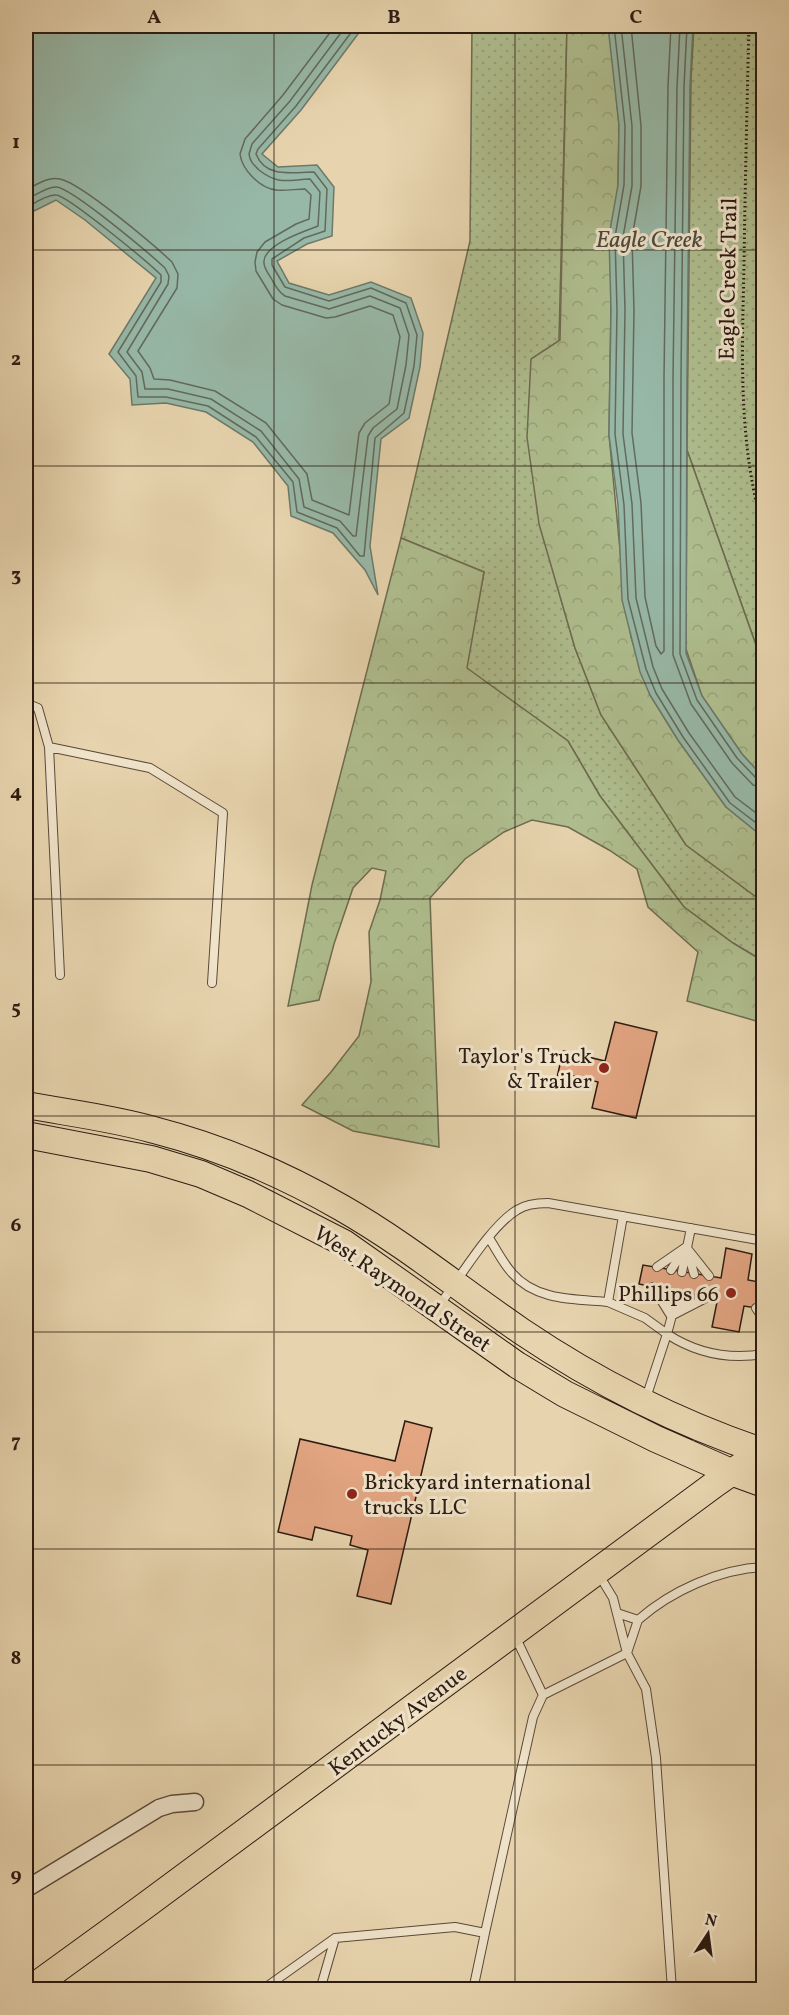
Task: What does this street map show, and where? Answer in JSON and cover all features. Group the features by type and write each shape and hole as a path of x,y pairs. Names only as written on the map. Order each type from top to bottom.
{"main road":[{"name":"West Raymond Street","path":"26,1105 152,1129 236,1156 342,1209 415,1254 522,1332 561,1356 644,1402 763,1451"},
{"name":"West Raymond Street","path":"26,1135 151,1159 201,1174 248,1194 344,1243 517,1365 565,1394 656,1439 764,1484"},
{"name":"Kentucky Avenue","path":"29,1989 731,1472 763,1451"}],"street":[{"path":"26,1889 159,1808 172,1804 195,1802"}],"lane":[{"path":"26,703 38,708 50,747 60,975"},
{"path":"50,747 150,768 224,813 212,983"},
{"path":"437,1308 507,1216 521,1207 534,1203 548,1203 764,1241"},
{"path":"608,1302 622,1216"},
{"path":"682,1272 692,1228"},
{"path":"489,1238 513,1274 532,1289 552,1297 608,1302 645,1318 694,1350 718,1355 747,1357 764,1354"},
{"path":"657,1267 686,1247"},
{"path":"671,1270 686,1247"},
{"path":"686,1247 694,1274"},
{"path":"686,1247 709,1276"},
{"path":"653,1287 672,1317"},
{"path":"667,1290 672,1317"},
{"path":"644,1402 678,1293"},
{"path":"672,1317 690,1296"},
{"path":"672,1317 705,1299"},
{"path":"756,1308 764,1320"},
{"path":"473,1989 534,1717 543,1695 627,1653 639,1620 653,1608 699,1583 744,1568 764,1567"},
{"path":"597,1572 613,1598 627,1653 646,1689 656,1758 672,1989"},
{"path":"617,1613 639,1620"},
{"path":"514,1633 543,1695"},
{"path":"262,1989 335,1938 456,1927 485,1933"},
{"path":"320,1989 335,1938"}],"path":[{"name":"Eagle Creek Trail","path":"749,26 742,394 754,500 764,532"}],"green space":[{"path":"472,26 567,26 553,571 575,648 601,715 686,845 763,902 763,961 733,943 684,907 600,796 568,741 466,668 484,572 401,538 470,241"},
{"path":"567,26 609,26 619,125 611,303 609,435 631,637 650,695 678,740 726,807 763,837 763,902 686,845 601,715 575,648 539,524 527,437 531,359 560,340"},
{"path":"694,26 763,26 763,665 687,450 691,79"},
{"path":"687,450 763,665 763,777 742,754 702,696 686,649"},
{"path":"401,538 484,572 467,668 568,741 600,796 684,907 733,943 763,961 763,1023 687,1001 698,952 648,907 637,869 568,827 532,820 504,832 465,859 430,898 439,1147 353,1131 302,1105 359,1036 371,982 369,932 380,900 386,871 372,868 353,888 334,944 319,1000 288,1006 312,885"}],"water":[{"path":"26,26 364,26 301,110 262,154 278,167 317,165 334,187 332,236 307,244 277,261 289,283 329,295 371,282 411,298 423,333 420,367 409,418 381,439 370,546 378,595 365,570 333,533 291,516 288,486 253,442 206,412 166,403 132,405 130,379 109,354 156,278 85,220 56,200 26,215"},
{"name":"Eagle Creek","path":"608,26 693,26 690,87 686,653 702,696 742,754 763,777 763,837 726,807 678,740 650,695 640,672 622,600 618,505 609,435 611,310 609,236 618,185 619,125"}],"building":[{"name":"Taylor's Truck & Trailer","path":"615,1022 657,1032 636,1118 592,1108 598,1082 569,1075 566,1085 556,1082 563,1051 605,1061"},
{"path":"726,1248 752,1254 748,1280 764,1283 764,1309 744,1306 739,1332 712,1327 717,1302 639,1284 643,1265 721,1278"},
{"name":"Brickyard international trucks LLC","path":"405,1421 432,1428 391,1604 357,1596 368,1550 350,1545 352,1536 315,1527 312,1540 278,1532 300,1439 395,1461"}],"place":[{"name":"Taylor's Truck & Trailer","path":"604,1068"},
{"name":"Phillips 66","path":"731,1293"},
{"name":"Brickyard international trucks LLC","path":"352,1494"}]}
